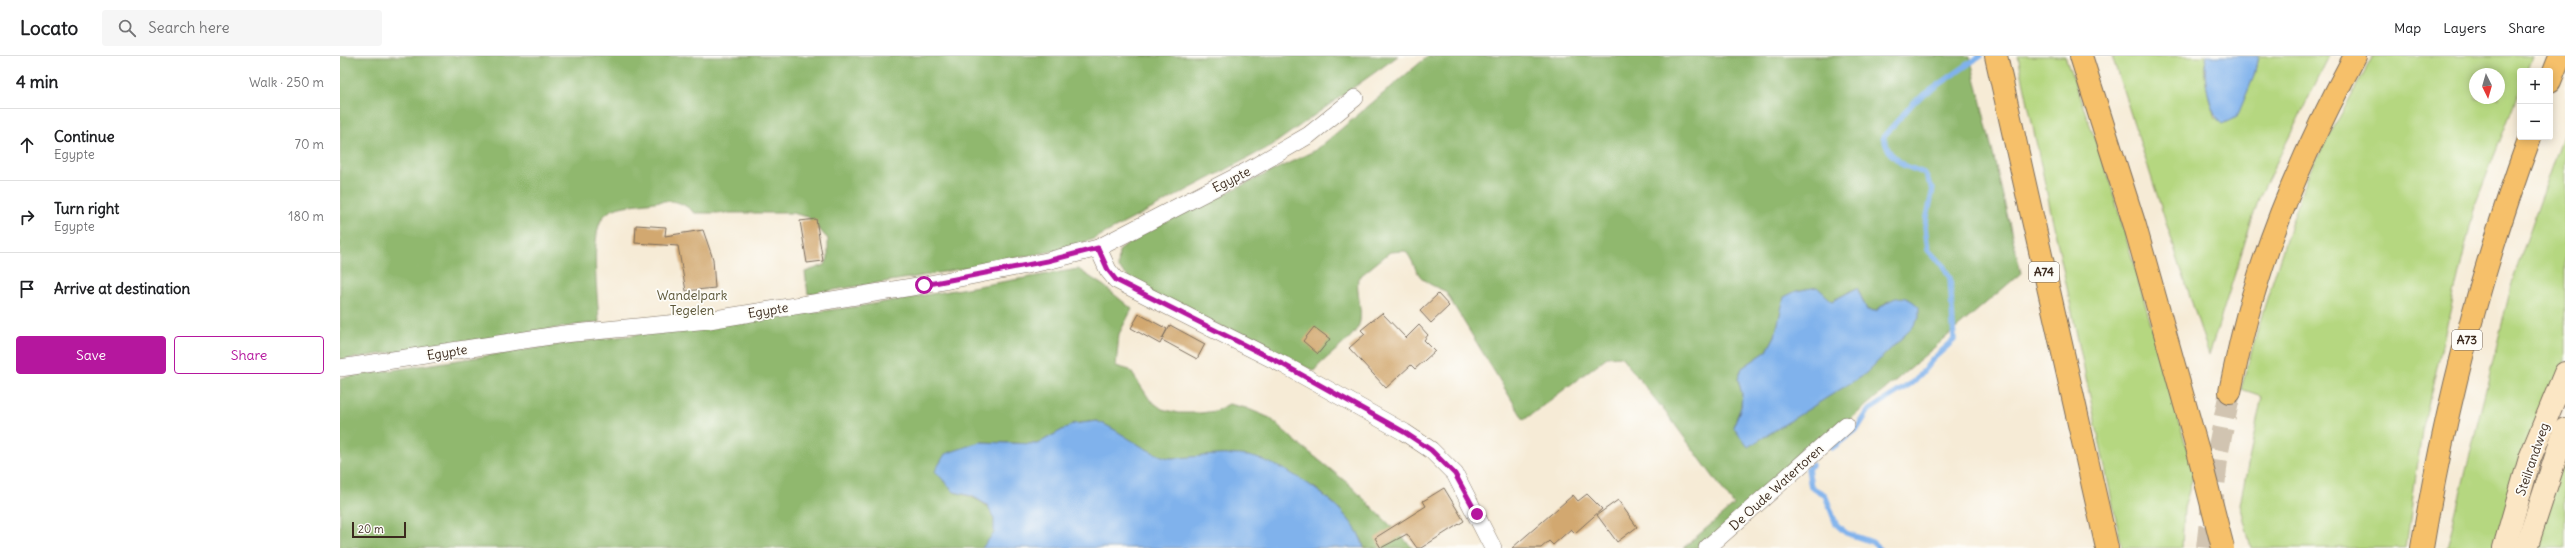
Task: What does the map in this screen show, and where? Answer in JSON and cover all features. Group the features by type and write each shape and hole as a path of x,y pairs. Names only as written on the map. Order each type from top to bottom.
{"highway":[{"path":"2081,56 2135,226 2198,450 2223,548"},
{"path":"2230,392 2255,288 2288,196 2323,115 2356,56"},
{"path":"2553,74 2560,56"},
{"name":"A74","path":"1998,62 2107,548"},
{"name":"A73","path":"2422,548 2440,448 2453,390 2484,277 2529,140"}],"main road":[{"name":"Steilrandweg","path":"2504,548 2530,458 2565,373"},
{"name":"Steilrandweg","path":"2526,548 2565,429"}],"street":[{"name":"Egypte","path":"340,368 564,334 709,320 924,285 1047,261 1098,248 1256,166 1309,135 1355,98"},
{"path":"1098,248 1108,270 1116,280 1284,365 1404,432 1431,450 1455,474 1493,548"},
{"name":"De Oude Watertoren","path":"1707,548 1846,425"}],"green space":[{"path":"340,56 1398,56 1271,146 1094,239 1059,250 922,276 808,294 805,272 825,265 828,258 828,239 808,217 792,213 695,213 678,202 672,201 630,205 608,212 599,224 596,250 596,282 599,322 340,360"},
{"path":"1428,56 1970,56 2021,273 1700,548 1683,548 1734,505 1670,418 1621,356 1607,357 1524,420 1445,291 1426,282 1420,276 1405,251 1390,252 1358,278 1360,321 1358,327 1347,340 1314,371 1137,286 1118,267 1119,251 1139,235 1316,150","holes":["1857,288 1867,310 1876,311 1733,427 1741,407 1742,394 1738,379 1742,368 1767,351 1775,336 1785,297 1832,301"]},
{"path":"2018,56 2065,56 2108,175 2194,473 2184,508 2182,548 2122,548"},
{"path":"2112,56 2207,56 2205,63 2205,79 2215,119 2254,76 2258,56 2329,56 2259,198 2209,355"},
{"path":"2373,56 2533,56 2528,68 2517,68 2517,97 2475,205 2422,431 2406,548 2251,548 2240,504 2262,396 2241,389 2263,311 2306,178"},
{"path":"2565,130 2565,363 2504,548 2447,548 2513,279"},
{"path":"1078,269 1104,286 1132,309 1119,334 1116,366 1130,370 1150,400 1162,409 1178,413 1201,413 1215,411 1229,404 1246,408 1270,418 1294,440 1350,485 1413,548 1364,548 1362,540 1338,507 1315,488 1248,456 1169,458 1156,455 1097,421 1073,424 1037,444 980,442 954,492 970,496 984,504 994,516 996,524 994,533 982,548 340,548 340,378 564,344 861,306"},
{"path":"2565,443 2565,548 2532,548"}],"water":[{"path":"2207,56 2258,56 2254,76 2237,117 2222,124 2214,112 2210,102 2205,72"},
{"path":"1817,287 1832,301 1857,288 1867,310 1876,311 1887,302 1902,297 1913,302 1919,307 1919,318 1912,328 1865,374 1748,447 1733,427 1741,407 1742,394 1738,379 1742,368 1767,351 1775,336 1784,297 1796,291"},
{"path":"1097,421 1150,451 1169,458 1238,455 1264,460 1281,468 1317,490 1334,504 1348,519 1358,533 1364,548 982,548 994,533 994,519 987,505 972,496 954,492 935,471 945,454 980,442 1037,444 1073,424"}],"building":[{"path":"816,219 823,261 807,263 800,221"},
{"path":"636,225 666,227 665,236 703,230 713,259 715,288 686,291 678,246 635,243"},
{"path":"1438,294 1449,306 1431,323 1420,311"},
{"path":"1382,313 1406,338 1419,325 1428,335 1424,340 1435,351 1415,369 1411,365 1386,388 1349,348 1365,334 1361,330"},
{"path":"1139,314 1167,329 1162,339 1170,325 1205,344 1197,359 1162,340 1160,344 1131,328"},
{"path":"1314,327 1330,339 1318,354 1303,341"},
{"path":"1444,488 1464,521 1421,548 1417,548 1407,534 1381,548 1375,538 1426,506 1423,501"},
{"path":"1587,494 1602,509 1575,533 1571,529 1553,545 1549,541 1541,548 1512,548 1573,495 1578,501"},
{"path":"1618,500 1637,527 1617,542 1597,515"}],"waterway":[{"path":"1832,448 1857,429 1869,410 1915,381 1933,359 1954,340 1950,278 1944,267 1928,250 1925,226 1933,189 1924,173 1903,165 1890,153 1883,137 1914,102 1980,56"},
{"path":"1812,465 1808,468 1811,487 1825,495 1836,524 1846,533 1872,542 1879,548"}],"tunnel":[{"path":"2207,548 2218,451 2230,392"}],"route":[{"path":"924,285 1047,261 1098,248 1108,270 1116,280 1284,365 1404,432 1431,450 1455,474 1477,514"}],"park label":[{"name":"Wandelpark Tegelen","path":"692,302"}]}
